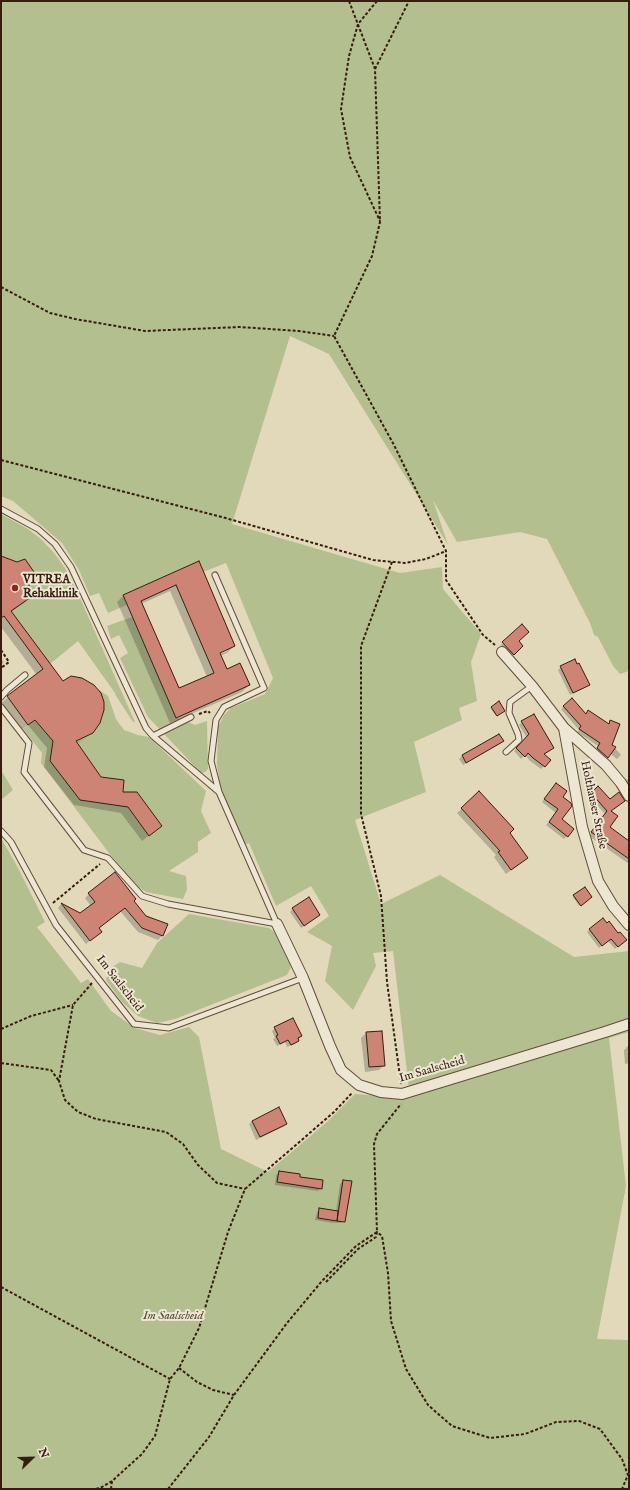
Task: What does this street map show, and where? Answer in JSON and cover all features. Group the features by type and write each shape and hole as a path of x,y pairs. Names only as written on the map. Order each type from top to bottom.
{"street":[{"name":"Holthauser Straße","path":"502,652 532,686 564,728 606,765 629,796"},
{"name":"Holthauser Straße","path":"564,728 582,827 598,881 613,906 629,925"},
{"name":"Im Saalscheid","path":"277,924 303,978 341,1070 359,1084 381,1092 402,1094 629,1024"}],"lane":[{"path":"1,509 38,529 56,544 71,567 146,728 153,736 220,792"},
{"name":"Im Saalscheid","path":"215,575 264,688 224,707 216,720 211,761 220,792 277,924"},
{"path":"1,697 25,675"},
{"path":"506,752 519,740 509,713 510,702 532,686"},
{"path":"1,707 29,743 24,772 84,850 108,858 142,896 168,904 277,924"},
{"path":"153,736 191,717"},
{"name":"Im Saalscheid","path":"1,831 12,842 56,925 134,1024 169,1028 303,978"}],"path":[{"path":"334,336 372,256 380,222 375,70 349,1"},
{"path":"377,1 358,24 349,56 341,109 350,157 380,222"},
{"path":"375,70 409,1"},
{"path":"1,287 50,313 75,319 145,331 240,327 299,331 334,336"},
{"path":"334,336 394,445 446,551 446,580 483,635 502,652"},
{"path":"1,460 222,517 373,560 405,563 426,559 446,551"},
{"path":"326,1282 358,1249 376,1237 374,1144 377,1134 401,1103 402,1094 387,982 381,896 361,814 361,646 392,562"},
{"path":"1,650 9,662 1,668"},
{"path":"47,908 91,871"},
{"path":"59,1081 73,1005 97,977"},
{"path":"1,1029 31,1016 73,1005"},
{"path":"1,1063 51,1070 59,1081 65,1100 78,1112 96,1119 166,1132 184,1144 198,1165 218,1183 244,1189"},
{"path":"96,1489 112,1481 142,1454 155,1436 170,1379 179,1368 199,1328 228,1232 244,1189 334,1112 359,1084"},
{"path":"168,1489 209,1437 234,1395 287,1323 322,1282 356,1246 377,1232"},
{"path":"377,1232 382,1236 388,1273 391,1321 406,1369 428,1405 452,1426 490,1438 525,1434 556,1422 579,1420 600,1429 622,1459 628,1475 622,1489"},
{"path":"1,1287 170,1379"},
{"path":"179,1368 197,1382 213,1390 234,1395"},
{"path":"111,1489 112,1481"}],"green space":[{"path":"1,1 629,1 629,671 620,674 613,666 598,637 594,635 590,623 547,539 520,532 457,542 433,500 448,545 329,354 290,336 232,524 400,573 442,567 443,589 481,634 471,662 477,701 459,708 462,720 414,742 426,792 355,820 381,904 440,875 574,957 629,951 629,1032 609,1038 626,1186 597,1339 629,1340 629,1489 1,1489 1,838 45,922 37,927 81,983 88,979 111,1011 135,1028 160,1035 189,1027 199,1037 221,1149 268,1172 328,1121 355,1094 410,1098 393,951 373,953 376,966 353,1010 325,981 332,946 307,932 329,916 311,886 276,906 249,843 244,845 221,793 217,764 218,727 224,715 231,708 265,694 273,678 226,563 203,572 198,562 123,595 127,605 108,613 99,593 90,596 79,570 62,543 13,501 1,496"},
{"path":"1,514 28,529 41,539 65,568 76,589 135,722 133,722 115,693 78,641 50,664 11,611 31,597 28,579 34,572 25,559 17,562 1,556"},
{"path":"132,617 176,717 195,725 207,721 208,769 205,772 201,773 148,717 120,658 128,653 119,635 111,639 107,626"},
{"path":"98,689 108,696 116,719 124,730 149,737 206,791 201,811 211,833 198,842 198,852 169,871 186,876 187,890 183,899 146,892 135,885 41,763 42,753 23,729 35,720 53,741 50,761 128,807 149,836 162,826 137,792 123,792 124,780 101,777 75,740 93,733 100,723 103,716 104,706"},
{"path":"1,770 13,790 1,800"},
{"path":"189,914 269,928 278,935 288,958 291,967 287,975 175,1019 157,1023 138,1016 121,1001 106,980 109,969 120,962 142,968 157,943"}],"building":[{"path":"1,556 17,562 25,559 34,572 28,579 31,597 11,611 63,681 71,676 82,678 94,685 101,693 104,702 104,710 100,723 93,733 76,741 101,777 124,780 123,792 137,792 162,826 149,836 128,807 80,800 50,761 53,741 35,720 28,725 7,696 43,669 4,616 1,618"},
{"path":"199,561 235,646 220,653 227,669 240,663 250,685 176,718 123,595","holes":["176,585 214,673 179,688 141,601"]},
{"path":"522,624 529,632 519,641 523,646 514,655 502,642"},
{"path":"575,659 577,664 579,663 590,685 573,693 560,666"},
{"path":"572,698 586,714 588,710 609,724 610,720 620,724 612,745 616,747 608,758 597,748 600,743 579,729 581,726 563,706"},
{"path":"499,701 505,711 497,716 491,707"},
{"path":"534,714 554,748 544,754 551,760 545,767 528,753 525,757 516,748 529,734 521,721"},
{"path":"499,734 504,741 466,763 462,755"},
{"path":"556,783 567,791 563,797 571,803 572,806 562,819 574,829 568,837 549,822 558,809 544,799"},
{"path":"598,786 610,799 619,792 625,801 611,811 618,816 610,827 629,841 629,859 591,832 607,811 591,793"},
{"path":"479,791 514,829 510,833 528,858 511,870 498,852 500,851 461,808"},
{"path":"115,872 136,899 134,901 146,916 168,924 163,936 142,928 125,908 99,928 102,932 90,941 61,903 80,913 95,902 88,893"},
{"path":"585,887 592,897 581,906 573,895"},
{"path":"309,897 320,915 304,926 292,908"},
{"path":"603,918 607,923 609,921 618,933 620,932 627,940 618,947 611,939 602,946 589,929"},
{"path":"293,1018 302,1036 298,1038 299,1041 291,1045 288,1040 280,1044 274,1027"},
{"path":"382,1031 385,1066 369,1067 366,1032"},
{"path":"279,1107 287,1124 260,1137 252,1121"},
{"path":"279,1171 300,1174 300,1177 323,1180 322,1189 277,1182"},
{"path":"343,1180 352,1181 345,1222 337,1221"},
{"path":"319,1208 338,1211 337,1221 318,1218"}],"place":[{"name":"VITREA Rehaklinik","path":"15,588"}]}
